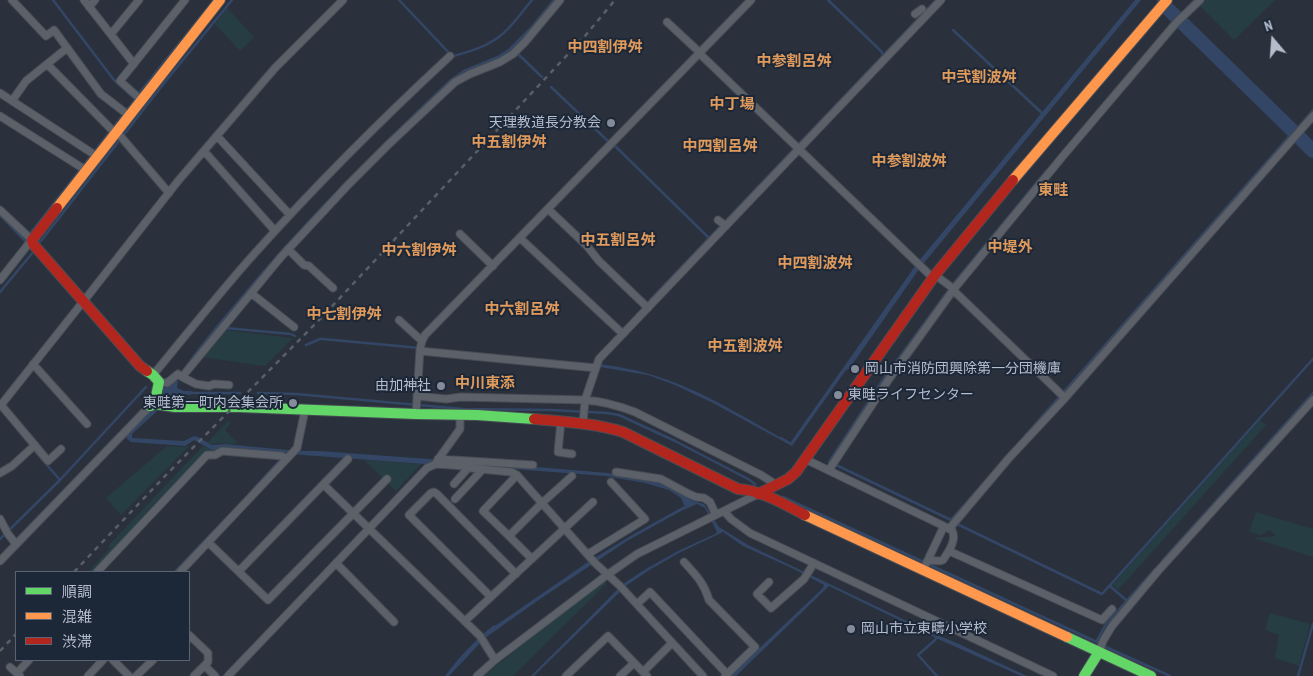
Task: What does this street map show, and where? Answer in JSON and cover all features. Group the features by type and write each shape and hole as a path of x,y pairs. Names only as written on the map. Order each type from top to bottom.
{"street":[{"path":"12,0 46,36 54,30 102,94 126,114"},
{"path":"84,0 134,64"},
{"path":"89,7 95,0"},
{"path":"111,34 139,0"},
{"path":"139,98 120,81 185,0"},
{"path":"60,449 48,460 33,447 1,405 204,151 275,68 343,0"},
{"path":"182,377 288,249 368,165 454,82 500,62 513,54 560,0"},
{"path":"416,405 420,344 425,335 491,264 520,238 612,143 698,51 751,0"},
{"path":"477,676 495,660 637,554 793,476 934,276 1048,138 1167,0"},
{"path":"829,470 952,288 1180,20 1200,0"},
{"path":"0,280 83,168 116,133 126,114 216,2"},
{"path":"584,416 585,400 599,359 621,332 722,223 843,100 922,12 938,2"},
{"path":"667,22 919,265 952,288 1062,396"},
{"path":"12,101 26,82 67,48"},
{"path":"0,561 155,405 157,383 220,293 275,231 349,153 450,56"},
{"path":"47,64 116,133 169,193"},
{"path":"0,93 94,155"},
{"path":"0,116 83,168"},
{"path":"926,564 951,525 1062,396 1313,116"},
{"path":"217,136 290,215"},
{"path":"204,151 275,231"},
{"path":"548,209 646,306"},
{"path":"0,210 33,244 81,304 157,383 167,383 178,374 196,384 209,386 214,384 229,385"},
{"path":"460,234 491,264"},
{"path":"520,238 621,332"},
{"path":"288,249 304,265 309,266 333,288"},
{"path":"251,294 294,327"},
{"path":"399,320 420,344 597,366"},
{"path":"33,364 87,424"},
{"path":"155,405 305,410 416,405 461,397 585,400 617,405 636,412 761,475 772,482 774,486"},
{"path":"1084,676 1094,662 1109,631 1152,578 1313,400"},
{"path":"416,405 460,415 561,421 584,416 606,427 623,432 738,489 743,492 743,501"},
{"path":"181,571 297,448 305,410"},
{"path":"228,676 368,527 428,467 437,461 460,429 460,415"},
{"path":"561,421 558,452 572,454"},
{"path":"0,473 12,466 33,447"},
{"path":"98,571 206,455 215,455 222,451 288,456"},
{"path":"239,571 348,459"},
{"path":"805,459 951,525 954,538 949,551 940,562 926,564"},
{"path":"437,461 509,467 591,559 622,588 703,676"},
{"path":"437,461 483,469 533,465"},
{"path":"454,484 469,468"},
{"path":"454,499 483,469"},
{"path":"616,472 660,479 696,497 704,498 710,502 716,516"},
{"path":"517,476 483,511 532,558"},
{"path":"509,536 542,502 572,476"},
{"path":"209,543 268,600 387,479"},
{"path":"591,559 645,519 611,482"},
{"path":"324,485 482,638 495,660"},
{"path":"738,489 746,489 926,564 1099,652 1151,676"},
{"path":"491,597 410,515 431,493 437,494 516,574"},
{"path":"465,621 593,502"},
{"path":"724,511 731,520 750,533 1053,676"},
{"path":"0,519 16,544"},
{"path":"949,551 1102,620 1112,609"},
{"path":"637,604 650,592 726,675 755,647 709,600 700,580 684,562"},
{"path":"336,563 394,622"},
{"path":"769,582 757,594 771,608 787,595 807,574 814,563"},
{"path":"190,636 208,653 208,662 194,676"},
{"path":"566,676 608,636 645,674 672,643"},
{"path":"10,667 18,674 28,661"},
{"path":"88,676 102,661"},
{"path":"113,661 129,676"},
{"path":"136,676 152,661"},
{"path":"620,676 634,663"},
{"path":"204,666 215,676"}],"green space":[{"path":"1204,0 1275,0 1234,40 1199,5"},
{"path":"227,8 254,37 240,51 215,24"},
{"path":"224,330 293,338 265,366 202,357"},
{"path":"1260,420 1266,425 1118,590 1112,585"},
{"path":"228,421 231,423 225,430 238,444 212,444 208,442"},
{"path":"167,446 189,446 121,515 106,498"},
{"path":"203,446 212,450 221,449 216,452 205,453 95,571 89,571 110,548 108,546"},
{"path":"364,460 421,464 396,491"},
{"path":"1256,512 1313,529 1313,557 1254,538 1276,536 1270,530 1260,535 1249,532"},
{"path":"601,581 606,584 513,676 484,676"},
{"path":"1270,613 1310,624 1299,666 1275,658 1279,635 1265,630"}],"water":[{"path":"1135,0 1141,0 919,269 792,446 713,403 675,385 648,375 600,367 600,364 628,369 674,382 725,406 790,443 918,262"},
{"path":"175,380 178,381 177,388 184,391 192,391 191,395 173,395 160,403 156,412 132,434 132,438 184,441 194,436 212,445 225,444 608,473 669,485 693,501 704,504 719,527 748,545 1027,676 1021,676 938,639 829,586 736,676 730,676 824,585 743,546 723,532 679,553 627,585 534,676 531,676 623,584 678,551 717,532 705,508 697,504 627,541 540,599 485,638 449,676 445,676 468,649 494,625 588,562 686,505 684,505 681,498 669,490 645,483 606,476 433,463 225,676 222,676 423,468 424,464 290,454 179,571 174,571 283,455 223,449 212,450 194,440 185,446 131,442 127,439 126,435 162,387 165,388"}],"waterway":[{"path":"53,0 114,80 135,99"},
{"path":"29,235 214,0"},
{"path":"35,242 41,241 165,82 232,0"},
{"path":"399,0 452,56 478,48 503,34 532,0"},
{"path":"186,367 263,272 368,160 451,80 464,71 498,57 509,50 530,29 554,0"},
{"path":"828,0 883,55"},
{"path":"650,300 936,0"},
{"path":"1187,8 1195,0"},
{"path":"1166,7 1295,133"},
{"path":"953,30 1043,114"},
{"path":"517,53 542,77"},
{"path":"551,87 609,142"},
{"path":"1294,132 1313,110"},
{"path":"1023,438 1293,132"},
{"path":"1299,137 1313,151"},
{"path":"613,144 709,238"},
{"path":"831,463 829,462 882,381 953,284 1046,171"},
{"path":"0,215 27,243"},
{"path":"0,292 34,251"},
{"path":"225,328 291,334 295,336"},
{"path":"306,345 323,339 420,348"},
{"path":"836,465 1102,594 1313,359"},
{"path":"577,363 596,365"},
{"path":"0,539 60,480 146,387"},
{"path":"189,393 240,393"},
{"path":"258,393 296,394 463,409 551,410 619,415 675,441 755,484"},
{"path":"1162,561 1313,393"},
{"path":"781,438 791,444"},
{"path":"32,448 60,480"},
{"path":"951,520 988,478"},
{"path":"783,497 1099,643"},
{"path":"1096,642 1106,624 1155,569"},
{"path":"1110,586 1127,601"},
{"path":"1298,676 1313,624"},
{"path":"937,637 918,655 937,676"},
{"path":"1106,647 1170,676"}],"railway":[{"path":"75,571 166,475 322,317 585,36 615,0"},
{"path":"0,651 15,635"}],"traffic: fast":[{"path":"147,371 159,382 156,396 150,406 155,404 175,407 239,407 477,415 534,419"},
{"path":"1067,637 1151,676"},
{"path":"1084,676 1099,652"}],"traffic: slow":[{"path":"57,208 220,0"},
{"path":"1013,180 1167,0"},
{"path":"805,515 1067,637"}],"traffic: jam":[{"path":"758,494 788,479 796,472 935,275 1013,180"},
{"path":"57,208 32,240 33,244 140,366 147,371"},
{"path":"534,419 590,425 623,432 738,489 764,495 805,515"}],"place":[{"name":"天理教道長分教会","path":"611,123"},
{"name":"岡山市消防団興除第一分団機庫","path":"855,369"},
{"name":"由加神社","path":"441,386"},
{"name":"東畦ライフセンター","path":"838,395"},
{"name":"東畦第一町内会集会所","path":"293,403"},
{"name":"岡山市立東疇小学校","path":"851,629"}],"district":[{"name":"中四割伊舛","path":"605,48"},
{"name":"中参割呂舛","path":"794,62"},
{"name":"中弐割波舛","path":"979,78"},
{"name":"中丁場","path":"732,105"},
{"name":"中五割伊舛","path":"509,143"},
{"name":"中四割呂舛","path":"720,147"},
{"name":"中参割波舛","path":"909,162"},
{"name":"東畦","path":"1053,191"},
{"name":"中五割呂舛","path":"618,241"},
{"name":"中堤外","path":"1010,248"},
{"name":"中六割伊舛","path":"419,251"},
{"name":"中四割波舛","path":"815,264"},
{"name":"中六割呂舛","path":"522,310"},
{"name":"中七割伊舛","path":"344,315"},
{"name":"中五割波舛","path":"745,347"},
{"name":"中川東添","path":"485,384"}]}
